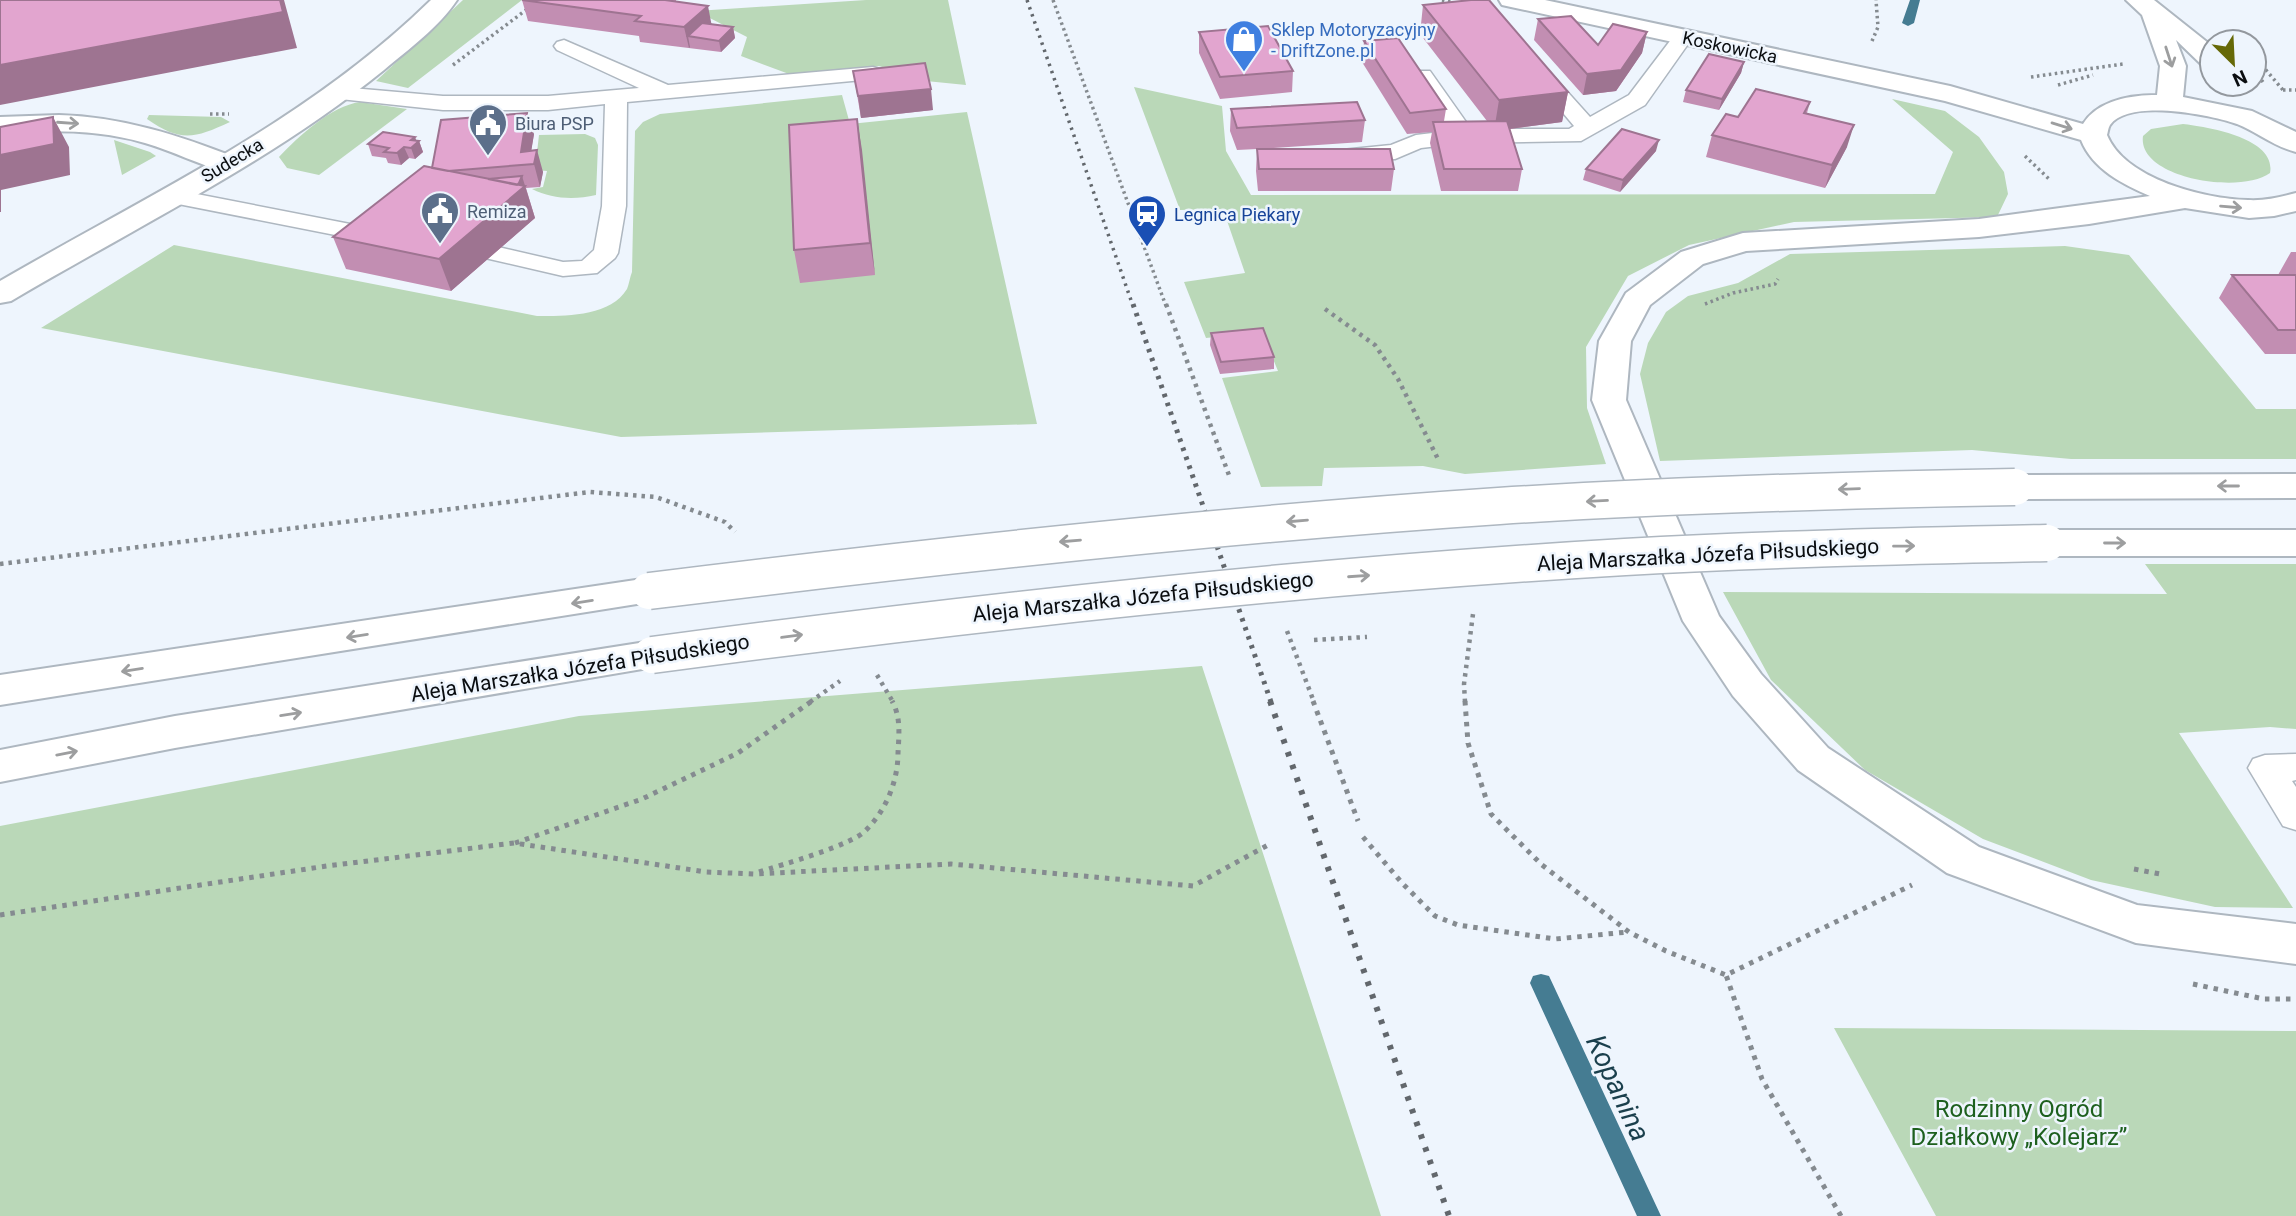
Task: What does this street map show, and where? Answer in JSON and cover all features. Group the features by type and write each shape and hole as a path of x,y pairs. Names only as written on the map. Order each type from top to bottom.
{"street":[{"name":"Sudecka","path":"0,294 227,164 340,93 370,71 445,0"},
{"name":"Koskowicka","path":"1511,0 1950,94 2093,135"},
{"path":"2146,6 2198,45"},
{"path":"2146,6 2173,66 2169,103"},
{"name":"Koskowicka","path":"1950,94 2014,96 2033,101 2114,111 2138,104 2169,103 2205,107 2260,124 2296,144"},
{"path":"2242,98 2260,124"},
{"path":"2114,111 2098,121 2093,135 2101,152 2120,170 2149,186 2186,199 2225,207 2262,209 2296,202"},
{"path":"0,125 43,121 109,126 155,136 227,164"},
{"path":"2023,223 2088,201 2115,185 2120,170"},
{"path":"2186,199 1979,228 1754,241 1692,258 1637,300 1615,341 1609,400 1702,621 1747,685 1813,759 1963,860 2136,924 2296,944"},
{"path":"0,690 649,591 1015,547 1378,514 1863,488 2296,486"},
{"name":"Aleja Marszałka Józefa Piłsudskiego","path":"0,766 176,732 652,655 864,626 1328,578 1628,557 2047,543 2296,543"}],"lane":[{"path":"1328,157 1395,152 1416,142 1464,136 1573,136 1637,100 1683,37"},
{"path":"564,46 666,92"},
{"path":"1524,54 1587,128"},
{"path":"1411,61 1464,136"},
{"path":"340,93 443,103 548,103 873,73"},
{"path":"494,253 563,270 588,268 606,253 614,206 616,97"},
{"path":"172,196 386,238"},
{"path":"2296,768 2266,768 2296,816"}],"path":[{"path":"1053,0 1232,482"},
{"path":"1870,48 1878,26 1876,0"},
{"path":"405,100 536,2"},
{"path":"2268,72 2283,90 2296,90"},
{"path":"1695,308 1733,293 1775,284 1784,272"},
{"path":"1325,309 1375,345 1398,379 1440,463"},
{"path":"1473,606 1474,630 1464,684 1468,743 1490,814 1542,865 1629,932 1666,951 1726,975 1963,860"},
{"path":"1285,626 1358,821"},
{"path":"1314,640 1367,637"},
{"path":"0,915 327,866 514,843 642,799 738,753 846,676"},
{"path":"1363,837 1402,883 1435,916 1458,925 1555,940 1629,932"},
{"path":"514,843 706,872 754,874 951,864 1193,886 1268,845"},
{"path":"2128,867 2168,876"},
{"path":"1726,975 1762,1079 1840,1216"}],"green space":[{"path":"463,0 522,0 408,88 376,81"},
{"path":"866,0 948,0 966,85 926,81 879,66 789,74 741,56 747,37 696,11"},
{"path":"1134,87 1222,106 1226,151 1251,195 1935,194 1953,152 1892,99 1945,111 1979,137 2004,172 2008,194 1997,217 1794,222 1689,245 1628,276 1586,347 1587,408 1606,464 1465,474 1423,466 1324,468 1322,486 1261,487 1222,378 1278,371 1262,332 1206,338 1184,282 1245,273 1223,209 1180,210"},
{"path":"842,95 850,124 967,112 1037,424 621,437 41,328 174,245 537,316 573,315 598,310 619,298 627,289 632,272 635,131 643,122 660,114"},
{"path":"360,102 407,109 319,175 287,168 279,157 296,140 338,109"},
{"path":"149,115 221,117 230,122 207,132 179,135 147,119"},
{"path":"2183,124 2238,136 2252,143 2263,151 2269,161 2270,173 2256,179 2215,182 2173,172 2156,163 2146,151 2143,136 2151,129"},
{"path":"585,134 595,138 598,145 596,195 563,198 532,189 543,187 547,171 535,170 539,135"},
{"path":"114,140 150,152 156,156 122,175"},
{"path":"2065,246 2129,255 2256,409 2296,409 2296,459 2071,459 1972,450 1660,461 1640,374 1648,343 1666,312 1688,296 1738,283 1790,254"},
{"path":"2145,564 2296,564 2296,729 2270,727 2179,733 2293,908 2215,907 2091,880 1983,839 1865,770 1771,680 1723,592 2167,594"},
{"path":"1202,666 1381,1216 0,1216 0,826 579,716"},
{"name":"Rodzinny Ogród Działkowy „Kolejarz”","path":"1834,1028 2296,1031 2296,1216 1936,1216"}],"building":[{"path":"0,0 280,0 283,12 0,65"},
{"path":"522,0 665,0 708,6 684,27 635,21 641,16"},
{"path":"1489,0 1568,92 1499,100 1423,5"},
{"path":"1571,16 1598,45 1613,24 1647,32 1621,70 1587,74 1538,19"},
{"path":"702,23 733,27 719,41 688,36"},
{"path":"1268,26 1293,71 1220,77 1199,32"},
{"path":"1398,38 1446,109 1410,113 1364,41"},
{"path":"1709,54 1744,62 1722,99 1686,90"},
{"path":"925,63 931,89 858,96 853,71"},
{"path":"1756,89 1810,102 1804,113 1854,125 1832,165 1712,135 1726,114 1738,117"},
{"path":"1357,102 1365,120 1237,128 1231,109"},
{"path":"527,113 521,152 537,150 534,164 448,171 432,168 441,120"},
{"path":"53,117 54,144 0,155 0,127"},
{"path":"857,119 870,243 794,250 789,125"},
{"path":"1507,121 1522,169 1444,169 1433,122"},
{"path":"1622,129 1659,140 1623,180 1586,169"},
{"path":"383,132 415,137 411,140 419,141 411,148 404,147 397,153 384,152 389,148 368,144"},
{"path":"1257,149 1390,149 1394,169 1259,169"},
{"path":"424,166 525,186 439,259 333,237"},
{"path":"522,176 517,185 488,179"},
{"path":"2232,275 2296,275 2296,330 2278,330"},
{"path":"1263,328 1274,357 1221,362 1211,333"}],"waterway":[{"name":"Kopanina","path":"1908,23 1915,0"},
{"name":"Kopanina","path":"1541,983 1649,1216"}],"railway":[{"path":"1027,0 1133,306"},
{"path":"1133,304 1271,702"},
{"path":"1270,701 1449,1216"}],"place":[{"name":"Sklep Motoryzacyjny - DriftZone.pl","path":"1244,73"},
{"name":"Biura PSP","path":"488,157"},
{"name":"Remiza","path":"440,245"},
{"name":"Legnica Piekary","path":"1147,248"}]}
